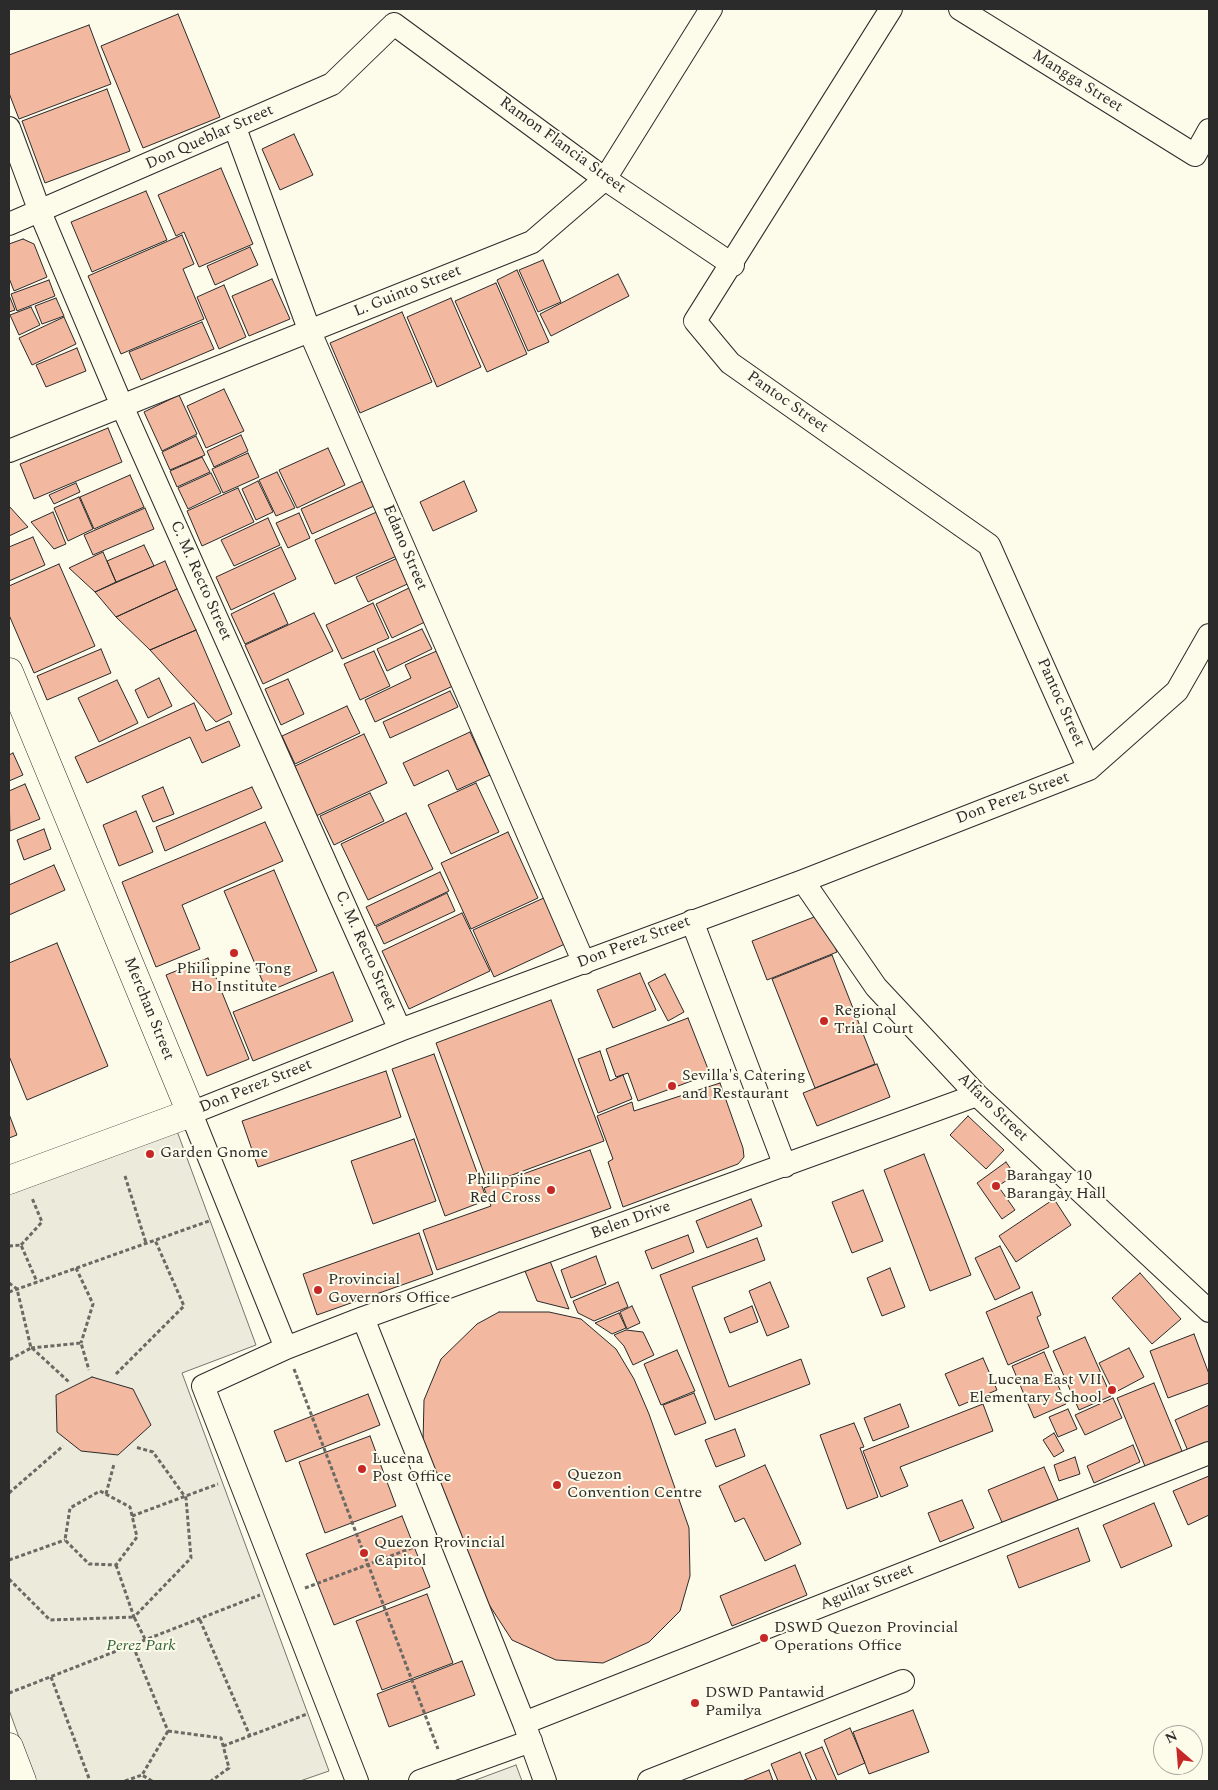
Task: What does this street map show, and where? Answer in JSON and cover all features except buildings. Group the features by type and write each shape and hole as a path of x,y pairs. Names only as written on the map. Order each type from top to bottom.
{"main road":[{"name":"Merchan Street","path":"9,672 191,1113"},
{"name":"Don Perez Street","path":"9,1180 191,1113"},
{"path":"9,1747 22,1781"}],"street":[{"name":"L. Guinto Street","path":"9,452 532,242 605,179 711,9"},
{"name":"Pantoc Street","path":"891,9 733,265 696,321 730,363 989,545 1089,769"},
{"name":"Mangga Street","path":"960,9 1195,155 1209,130"},
{"name":"Ramon Flancia Street","path":"394,24 605,179 733,265"},
{"name":"Don Queblar Street","path":"9,224 235,128 332,84 394,24"},
{"name":"C. M. Recto Street","path":"9,128 40,212 122,406 400,1030"},
{"name":"Edano Street","path":"235,128 310,332 584,963"},
{"name":"Don Perez Street","path":"191,1113 400,1030 803,881 1089,769 1177,691 1209,635"},
{"name":"Alfaro Street","path":"803,881 876,987 977,1095 1209,1310"},
{"path":"692,921 785,1166"},
{"name":"Belen Drive","path":"238,1476 204,1386 286,1348 363,1318 977,1095"},
{"name":"Merchan Street","path":"191,1113 286,1348"},
{"path":"363,1318 528,1732 544,1781"},
{"name":"Aguilar Street","path":"420,1781 447,1772 528,1732 1209,1452"},
{"path":"238,1476 288,1589 356,1781"},
{"path":"650,1781 903,1681"}],"path":[{"path":"125,1176 146,1243"},
{"path":"9,1246 21,1245 42,1222 31,1195"},
{"path":"9,1292 231,1213"},
{"path":"116,1374 184,1306 155,1240"},
{"path":"21,1245 37,1282"},
{"path":"76,1268 93,1304 81,1344 89,1370"},
{"path":"9,1283 18,1288 31,1348 69,1382"},
{"path":"9,1360 31,1348 81,1344"},
{"path":"286,1348 447,1772"},
{"path":"9,1493 63,1446"},
{"path":"9,1579 50,1620 134,1617 191,1558 186,1498 153,1452 135,1446"},
{"path":"106,1494 114,1464"},
{"path":"132,1516 186,1498 238,1476"},
{"path":"65,1540 70,1508 100,1490 130,1507 137,1537 116,1564"},
{"path":"9,1560 65,1540"},
{"path":"65,1540 89,1564 116,1564"},
{"path":"9,1693 200,1620 435,1540"},
{"path":"116,1564 134,1617 146,1641"},
{"path":"200,1620 250,1736"},
{"path":"133,1646 168,1731"},
{"path":"51,1677 90,1781"},
{"path":"224,1746 328,1706"},
{"path":"168,1731 221,1738 229,1768 211,1781"},
{"path":"125,1781 142,1775 168,1731"},
{"path":"142,1775 152,1781"}],"green space":[{"name":"Perez Park","path":"177,1131 256,1345 182,1373 329,1771 300,1781 35,1781 9,1710 9,1193"},
{"path":"516,1765 522,1781 473,1781"}],"place":[{"name":"Philippine Tong Ho Institute","path":"234,953"},
{"name":"Regional Trial Court","path":"824,1021"},
{"name":"Sevilla's Catering and Restaurant","path":"672,1086"},
{"name":"Garden Gnome","path":"150,1154"},
{"name":"Barangay 10 Barangay Hall","path":"996,1186"},
{"name":"Philippine Red Cross","path":"551,1190"},
{"name":"Provincial Governors Office","path":"318,1290"},
{"name":"Lucena East VII Elementary School","path":"1112,1390"},
{"name":"Lucena Post Office","path":"362,1469"},
{"name":"Quezon Convention Centre","path":"557,1485"},
{"name":"Quezon Provincial Capitol","path":"364,1553"},
{"name":"DSWD Quezon Provincial Operations Office","path":"764,1638"},
{"name":"DSWD Pantawid Pamilya","path":"695,1703"}]}
